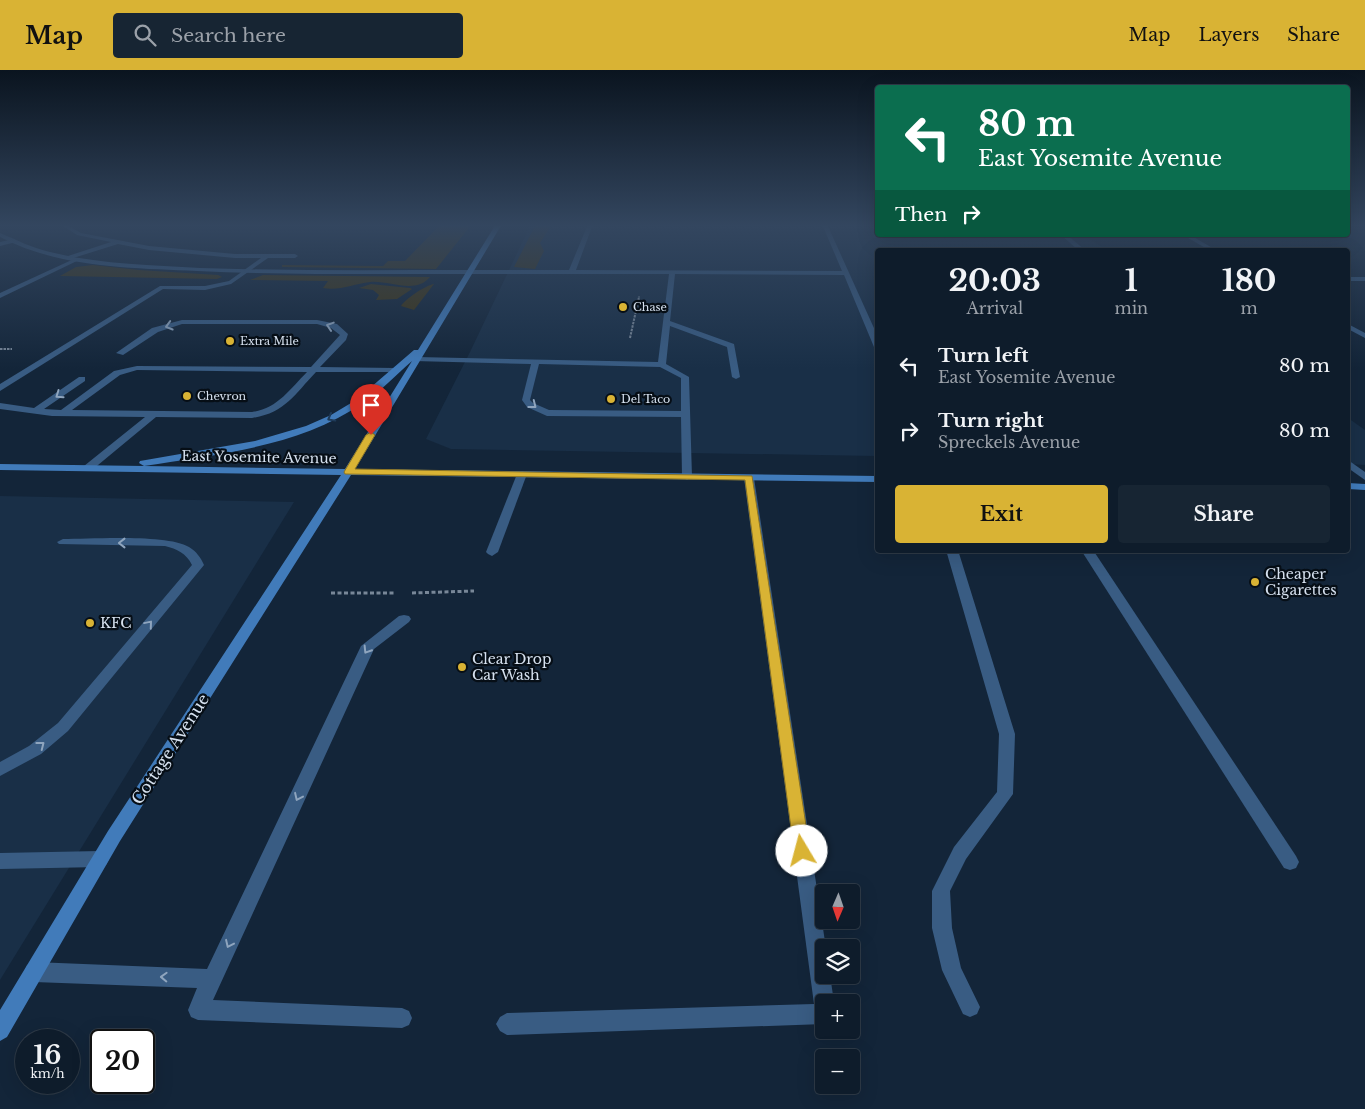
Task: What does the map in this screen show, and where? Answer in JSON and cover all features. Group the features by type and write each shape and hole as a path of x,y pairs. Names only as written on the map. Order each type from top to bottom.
{"street":[{"path":"0,296 48,272"},
{"path":"0,388 162,287 205,288 231,282 244,272"},
{"path":"106,468 252,446 297,434 326,422 360,402 424,346 470,272"},
{"path":"662,365 672,272"},
{"path":"757,272 846,273 875,340"},
{"path":"1350,279 1365,280"},
{"path":"0,406 62,413 252,415 266,413 278,407 343,338 344,334 340,329 326,323 317,322 182,322 155,330 120,352"},
{"path":"667,322 731,346 736,377"},
{"path":"1350,327 1365,336"},
{"name":"Cottage Avenue","path":"0,1030 100,859 348,472 424,346"},
{"path":"417,359 662,365 685,377 687,477"},
{"path":"536,362 526,400 538,410 564,414 686,414"},
{"path":"62,413 117,373 127,370 396,370"},
{"path":"36,410 82,379"},
{"path":"88,468 154,414"},
{"path":"1350,465 1365,477"},
{"name":"East Yosemite Avenue","path":"0,467 875,480"},
{"path":"492,552 522,474"},
{"path":"749,478 823,994"},
{"path":"1350,486 1365,487"},
{"path":"0,770 35,750 64,727 198,565 195,556 181,547 165,543 63,542"},
{"path":"953,553 1008,734 1005,794 960,853 941,891 942,928 952,970 970,1007"},
{"path":"1089,553 1290,862"},
{"path":"402,1018 198,1010 368,646 404,619"},
{"path":"0,861 100,859"},
{"path":"34,972 213,979"},
{"path":"507,1024 815,1014"}],"shaded area":[{"path":"66,272 178,272 218,275 222,277 217,279 60,276"},
{"path":"508,272 875,272 875,456 451,449 426,439"},
{"path":"263,275 430,277 417,285 409,286 370,282 335,289 323,288 328,281 250,280"},
{"path":"371,284 412,289 397,299 376,300 379,295 373,290 359,288"},
{"path":"434,284 414,310 401,306 416,293"},
{"path":"1350,419 1365,430 1365,465 1350,464"},
{"path":"0,496 294,502 0,980"}],"place":[{"name":"Chase","path":"623,307"},
{"name":"Extra Mile","path":"230,341"},
{"name":"Chevron","path":"187,396"},
{"name":"Del Taco","path":"611,399"},
{"name":"Cheaper Cigarettes","path":"1255,582"},
{"name":"KFC","path":"90,623"},
{"name":"Clear Drop Car Wash","path":"462,667"}],"route":[{"path":"371,435 348,472 749,478 802,851"}]}
